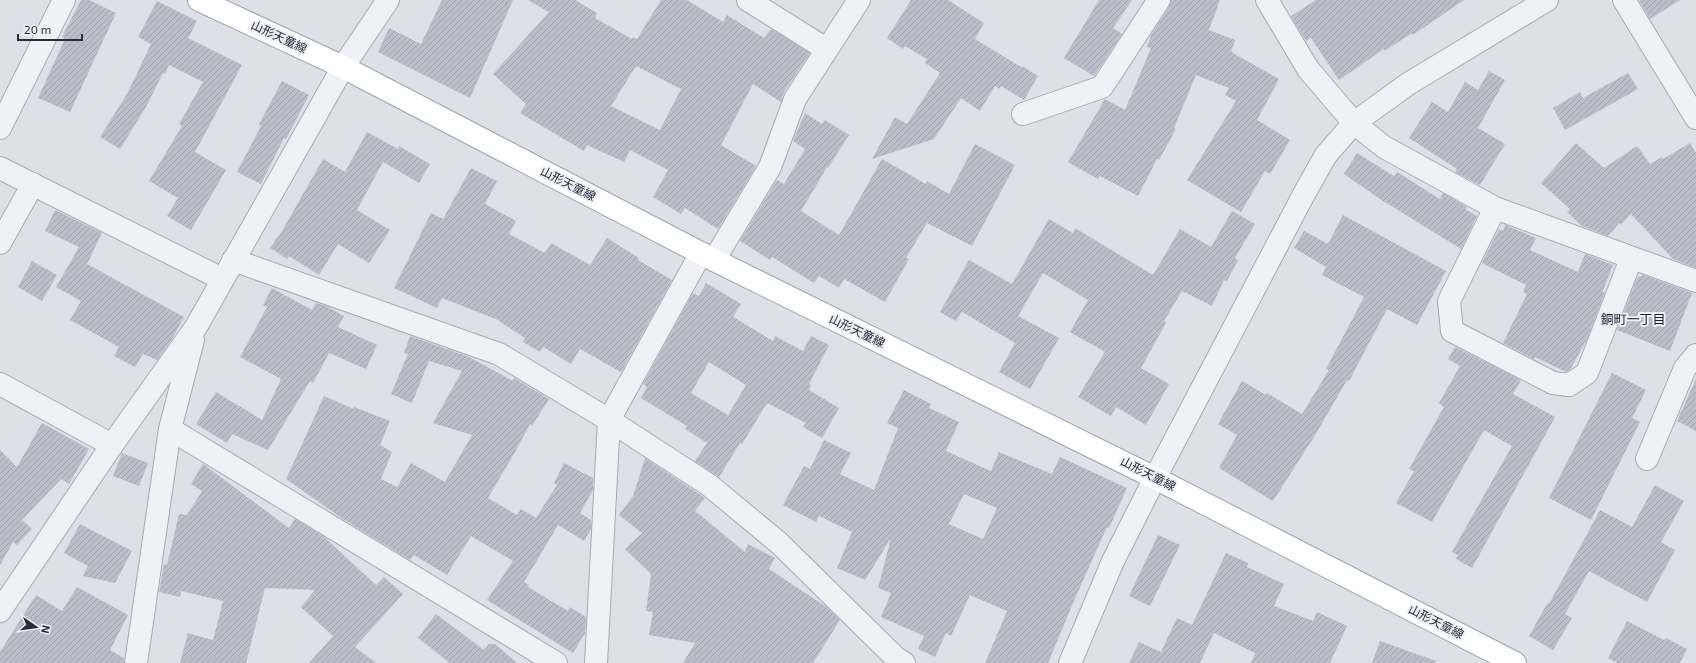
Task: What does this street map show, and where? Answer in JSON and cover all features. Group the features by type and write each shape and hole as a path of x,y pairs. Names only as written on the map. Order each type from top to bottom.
{"main road":[{"name":"山形天童線","path":"199,0 343,67 708,256 1155,478 1515,663"}],"street":[{"path":"0,128 64,0"},
{"path":"0,611 112,445 196,327 343,67 388,0"},
{"path":"748,0 826,49"},
{"path":"596,663 609,420 708,256 770,167 795,99 859,0"},
{"path":"1023,114 1102,87 1159,0"},
{"path":"1267,0 1308,69 1354,123 1384,147 1495,208 1631,259 1696,281"},
{"path":"1070,663 1113,561 1155,478 1326,155 1354,123 1408,84 1547,0"},
{"path":"1624,0 1696,118"},
{"path":"0,168 222,279"},
{"path":"0,243 33,184"},
{"path":"1495,208 1449,301 1452,330 1553,383 1569,385 1587,373 1631,259"},
{"path":"234,260 499,354 609,420 709,485 779,543 898,661"},
{"path":"136,663 170,429 196,327"},
{"path":"1647,459 1684,368 1696,355"},
{"path":"0,384 112,445"},
{"path":"170,429 556,663"}],"building":[{"path":"81,0 89,0 116,13 70,112 38,98 65,39 62,37"},
{"path":"442,0 513,0 470,98 378,52 389,28 421,44"},
{"path":"528,0 575,0 597,13 595,18 632,39 633,37 637,39 661,0 687,0 723,22 727,15 764,38 771,29 810,53 784,92 781,102 753,84 721,145 756,166 718,229 685,208 681,214 653,197 668,170 630,150 624,162 587,145 584,151 520,113 526,104 493,74 549,12","holes":["636,66 681,89 660,130 611,106"]},
{"path":"911,0 948,0 984,23 975,39 1038,76 1024,100 1001,86 999,89 995,86 980,111 961,98 934,139 872,159 895,117 907,124 940,73 925,63 927,59 905,46 903,49 887,38"},
{"path":"1099,0 1132,0 1113,28 1122,34 1094,76 1064,58"},
{"path":"1171,0 1220,0 1209,30 1235,40 1231,52 1279,79 1257,120 1290,140 1270,174 1265,171 1241,212 1187,180 1236,101 1225,95 1229,88 1196,75 1174,128 1176,129 1159,160 1157,159 1138,196 1100,176 1098,179 1068,162 1105,99 1125,110 1151,48 1147,47 1151,35 1169,7"},
{"path":"1316,0 1464,0 1413,35 1412,33 1385,51 1384,49 1339,80 1311,38 1306,41 1291,16"},
{"path":"1639,0 1680,0 1650,19"},
{"path":"157,1 197,21 188,38 242,65 195,152 226,170 191,230 167,216 178,198 149,181 182,126 179,124 203,82 169,65 165,74 163,73 146,107 120,149 100,137 127,94 151,44 138,37"},
{"path":"1489,71 1505,80 1478,128 1505,144 1480,185 1455,172 1457,169 1409,138 1432,102 1448,112 1465,82 1478,90"},
{"path":"1628,73 1638,89 1565,130 1553,108 1580,92 1583,98"},
{"path":"282,81 309,95 286,139 284,138 261,184 237,172 261,126 259,124"},
{"path":"805,113 822,124 825,120 849,135 828,168 827,167 801,211 839,235 882,159 926,184 927,181 949,194 975,144 1015,165 972,246 927,223 906,258 909,259 885,302 844,279 839,288 819,276 814,283 772,257 770,260 740,241 777,180 784,184 805,149 793,141"},
{"path":"367,132 398,149 399,146 430,164 419,183 383,162 357,210 390,230 369,263 338,244 319,275 289,256 287,259 270,248 282,231 323,159 345,172"},
{"path":"1576,143 1604,168 1637,146 1650,164 1662,157 1663,159 1690,143 1696,153 1696,268 1673,259 1631,214 1621,225 1619,223 1608,236 1582,226 1567,212 1570,209 1541,183"},
{"path":"1357,153 1394,176 1397,172 1440,199 1443,193 1467,207 1465,209 1477,216 1461,249 1380,199 1344,174"},
{"path":"471,168 497,181 485,204 516,221 509,234 545,253 551,243 590,265 607,238 639,258 638,260 672,280 621,372 580,349 571,364 543,347 540,352 523,342 525,338 496,319 442,298 437,308 394,288 431,213 443,219"},
{"path":"55,210 102,233 87,264 184,317 172,339 157,360 143,354 135,367 114,356 119,347 70,320 81,301 56,287 79,247 45,231"},
{"path":"1232,211 1255,224 1235,258 1238,260 1227,281 1224,280 1212,306 1182,291 1164,321 1166,323 1141,368 1169,384 1146,425 1116,407 1111,416 1078,397 1105,352 1070,332 1088,300 1043,273 1018,316 1059,338 1030,389 999,372 1015,343 962,312 956,321 940,312 969,260 1012,284 1049,219 1073,233 1075,228 1153,275 1180,229 1211,247"},
{"path":"1343,215 1446,271 1417,325 1387,309 1349,381 1347,380 1314,437 1273,501 1219,468 1237,435 1218,424 1242,381 1266,395 1267,393 1302,414 1329,370 1326,369 1364,297 1322,275 1326,267 1294,248 1304,231 1328,244"},
{"path":"1505,225 1536,238 1530,250 1578,272 1585,254 1613,265 1602,293 1605,292 1587,339 1571,368 1566,372 1535,357 1534,359 1503,343 1527,294 1523,292 1526,285 1482,263 1499,229 1503,231"},
{"path":"32,261 57,275 42,301 18,287"},
{"path":"1643,275 1692,293 1670,351 1617,330 1637,278"},
{"path":"706,283 741,304 733,317 773,341 775,336 803,351 811,336 829,345 809,384 811,385 809,390 839,408 822,438 803,427 806,423 767,403 742,444 740,443 719,477 695,461 707,443 685,429 687,426 641,398 647,387 643,384 693,293 699,296","holes":["709,362 746,385 728,415 691,393"]},
{"path":"272,288 312,310 316,303 326,306 344,316 338,327 377,345 366,369 329,353 313,383 310,381 268,450 232,434 227,443 196,424 216,392 262,420 281,379 240,357 267,307 263,305"},
{"path":"410,336 469,357 513,381 514,378 549,399 532,426 530,424 488,498 517,515 521,509 536,518 557,485 554,483 564,463 593,478 593,490 580,513 591,520 591,529 584,541 558,525 524,582 529,585 528,587 568,611 570,607 586,617 585,633 573,653 487,600 513,561 471,536 447,575 414,555 410,560 343,519 286,479 324,396 354,409 354,407 390,421 380,445 392,452 381,479 397,487 411,463 445,482 472,435 433,423 462,371 429,361 412,403 391,394 408,354 404,353"},
{"path":"1455,347 1521,380 1513,394 1555,417 1472,568 1456,559 1458,555 1452,552 1512,446 1484,430 1432,522 1396,503 1414,471 1409,469 1444,407 1439,403 1460,366 1448,359"},
{"path":"1612,373 1646,390 1632,418 1640,422 1591,520 1549,498"},
{"path":"1696,379 1696,431 1677,421"},
{"path":"904,390 931,404 929,408 959,422 946,451 991,471 999,452 1052,474 1060,457 1127,488 1109,528 1107,527 1048,663 985,663 1007,611 970,595 951,636 946,633 935,657 918,649 924,636 881,617 891,593 878,588 891,538 865,580 837,568 852,532 819,516 816,522 783,505 804,466 810,469 824,440 851,453 840,474 874,490 898,428 887,423","holes":["964,494 997,508 983,539 949,524"]},
{"path":"42,423 89,449 69,484 61,479 22,520 32,529 17,545 13,542 0,565 0,450 17,467"},
{"path":"122,453 148,463 139,486 113,476"},
{"path":"645,458 705,498 695,511 745,552 748,544 775,558 769,569 825,606 840,620 813,663 683,663 695,643 649,635 653,612 646,611 651,574 625,549 642,533 619,515 633,496"},
{"path":"203,464 289,528 295,519 323,536 376,585 384,577 403,594 355,647 376,663 309,663 333,636 301,607 315,590 265,588 246,663 180,663 188,633 213,640 223,601 181,591 180,597 159,592 164,564 167,565 179,514 187,515 202,491 191,484"},
{"path":"1655,485 1684,501 1661,542 1675,550 1647,602 1589,571 1565,614 1572,618 1553,650 1529,636 1547,604 1549,604 1600,510 1632,527"},
{"path":"80,524 132,551 115,583 83,576 88,566 64,553"},
{"path":"1158,535 1180,545 1150,606 1129,596"},
{"path":"1226,553 1248,563 1247,567 1284,584 1274,606 1313,621 1317,612 1347,626 1330,663 1251,663 1255,653 1214,633 1200,663 1129,663 1139,642 1161,652 1177,618 1192,625"},
{"path":"77,587 128,615 110,650 124,658 124,663 0,663 0,652 36,595 62,611"},
{"path":"436,614 484,650 489,644 495,644 517,663 450,663 418,638"},
{"path":"1627,621 1664,640 1666,638 1687,649 1680,663 1617,663 1608,658"},
{"path":"1380,641 1436,661 1436,663 1372,663"}],"district":[{"name":"銅町一丁目","path":"1633,319"}]}
